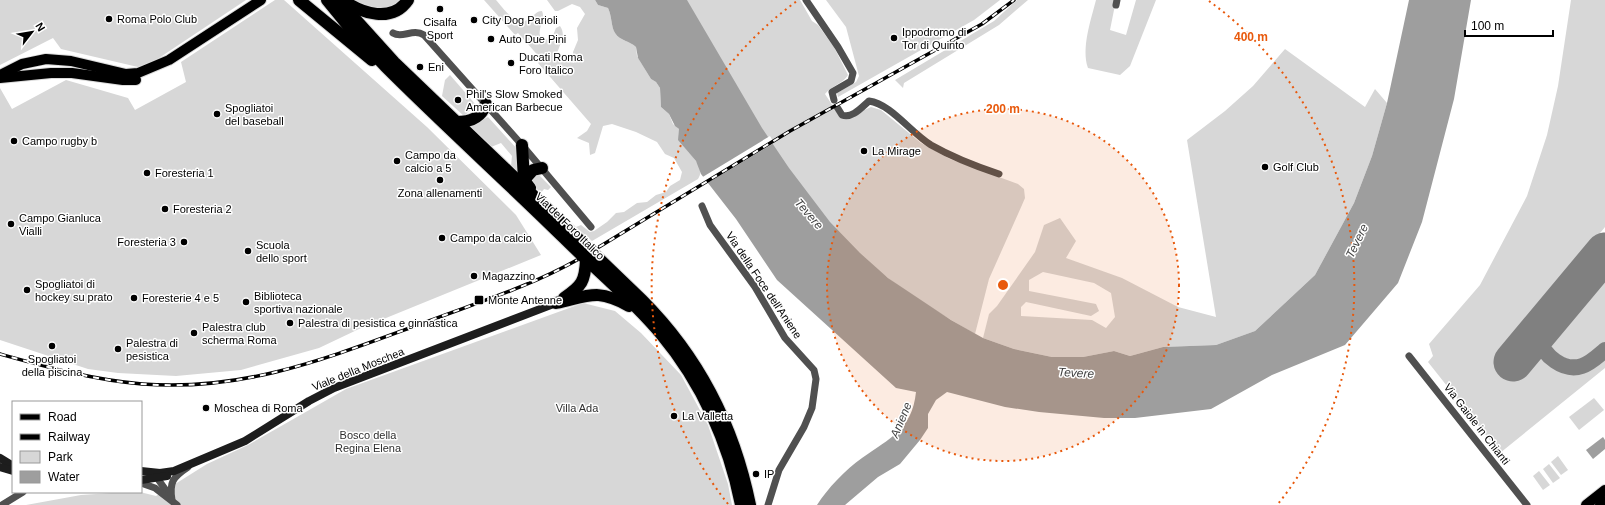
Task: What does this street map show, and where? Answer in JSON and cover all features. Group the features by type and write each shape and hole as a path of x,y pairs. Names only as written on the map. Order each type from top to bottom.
{"highway":[{"path":"298,0 361,52 404,84"},
{"name":"Via del Foro Italico","path":"327,0 357,36 404,84 642,313 678,357 712,414 727,453 741,505"},
{"name":"Via del Foro Italico","path":"338,0 385,53 651,309 691,358 716,401 728,429 743,474 750,505"},
{"path":"343,0 362,12 381,14 397,10 408,0"},
{"path":"457,122 464,122 479,117 486,104"},
{"path":"522,145 524,180 543,205"},
{"path":"524,180 530,172 542,168"},
{"path":"556,302 575,290 582,282 585,274 586,260"},
{"path":"556,302 586,295 601,294 619,300 642,313"}],"main road":[{"path":"0,76 45,73 72,74 132,81 151,74 168,60 261,0"},
{"path":"0,76 22,64 42,59 71,61 133,74 168,60"},
{"path":"45,73 50,68 51,59"},
{"path":"1586,505 1605,490"},
{"path":"1600,505 1605,501"}],"street":[{"path":"806,0 838,47 853,73 851,82 832,92 834,100"},
{"name":"Via del Foro Italico","path":"393,33 398,35 416,32 422,34 522,145 591,227"},
{"path":"837,107 842,115 847,116 853,114 869,101 878,102 885,106 907,128 930,145 959,159 999,174"},
{"name":"Via della Foce dell'Aniene","path":"702,206 710,226 755,287 785,338 814,370 816,379 812,408 804,427 778,470 768,505"},
{"name":"Viale della Moschea","path":"142,482 163,473 174,471 245,441 309,401 334,388 556,302"},
{"name":"Via Gaiole in Chianti","path":"1409,356 1527,505"},
{"path":"0,458 12,465"},
{"path":"174,502 170,489 174,479 194,463"},
{"path":"0,467 12,471"},
{"name":"Viale della Moschea","path":"142,471 156,476"},
{"path":"156,476 174,502"},
{"path":"142,482 152,486 174,502"},
{"path":"2,505 21,493"}],"green space":[{"name":"Roma Polo Club","path":"0,0 246,0 153,62 138,67 61,49 53,38 0,65"},
{"path":"275,0 284,0 427,127 516,215 541,255 359,329 319,348 241,370 176,376 118,373 88,369 0,340 0,88 12,109 66,80 128,98 135,110 186,82 181,62"},
{"path":"350,0 400,0 388,8 375,9 362,6"},
{"path":"484,0 496,0 506,12 520,21 529,19 538,12 542,11 543,18 540,32 541,39 551,40 556,28 560,26 563,37 557,54 562,57 567,57 574,63 573,52 578,40 577,28 585,14 580,7 572,4 555,11 547,0 595,0 598,5 608,8 615,33 620,38 636,47 637,56 651,79 656,82 660,88 661,107 669,114 673,124 679,129 680,141 696,160 700,169 698,179 592,241 576,227 581,225 590,232 594,231 607,222 616,213 624,212 637,203 647,202 656,195 666,192 670,186 680,180 682,172 674,158 665,154 657,142 636,132 612,124 603,126 595,153 590,155 589,143 577,138 587,131 591,124 538,63 542,60 518,33 515,35"},
{"name":"La Mirage","path":"686,0 800,0 812,21 818,25 834,47 848,75 825,94 838,114 844,119 871,107 881,110 921,143 950,159 1018,184 1024,189 1025,198 989,279 975,334 898,286 856,250 826,219 800,185 751,112"},
{"name":"Ippodromo di Tor di Quinto","path":"826,0 1000,0 974,20 838,97 837,93 856,82 859,76 846,27"},
{"path":"1017,0 1028,0 999,25 904,83 903,88 895,80 994,21"},
{"path":"1096,0 1116,0 1110,30 1126,35 1136,0 1156,0 1130,66 1120,75 1088,68 1086,60 1086,43"},
{"path":"1571,0 1605,0 1605,227 1499,358 1521,377 1536,358 1540,357 1566,371 1580,372 1587,370 1605,357 1605,368 1500,453 1428,362 1433,356 1429,344 1480,285 1527,196 1547,135 1558,86"},
{"path":"1285,49 1365,107 1375,89 1387,103 1372,156 1354,203 1315,275 1255,331 1216,345 1163,347 1130,356 1114,351 1083,357 1052,357 1014,349 983,338 989,314 997,306 1035,252 1044,225 1060,218 1076,241 1066,258 1122,278 1178,307 1216,317 1187,140 1225,111 1253,86","holes":["1043,272 1094,283 1111,293 1115,317 1106,328 1092,320 1021,316 1021,307 1026,302 1091,316 1099,311 1096,304 1029,291 1029,280"]},
{"path":"450,75 476,105 464,116 442,96 445,80"},
{"path":"488,117 519,151 520,166 516,172 511,166 512,156 501,143 491,147 470,127"},
{"path":"538,174 551,187 548,190 544,189 541,193 532,184 531,178"},
{"path":"1605,272 1605,343 1589,356 1578,360 1573,360 1559,355 1552,348 1550,339"},
{"name":"Villa Ada","path":"583,303 615,311 641,333 681,375 708,425 728,484 732,505 26,505 81,495 142,492 156,496 207,464 248,445 346,389"},
{"path":"1594,398 1604,410 1579,430 1569,417"},
{"path":"1558,456 1568,470 1561,475 1551,462"},
{"path":"1549,464 1560,478 1553,483 1543,469"},
{"path":"1539,471 1550,485 1543,490 1533,476"}],"water":[{"name":"Tevere","path":"595,0 687,0 762,128 789,168 830,222 860,253 888,278 951,320 983,338 1014,349 1052,357 1083,357 1114,351 1130,356 1163,347 1216,345 1255,331 1315,275 1354,203 1372,156 1387,103 1409,0 1471,0 1454,99 1422,222 1398,283 1345,345 1272,375 1211,409 1135,418 1104,418 1039,412 1005,407 947,392 936,400 928,414 928,428 900,464 878,477 845,505 817,505 826,492 843,474 898,432 910,416 914,405 916,392 896,388 777,280 736,219 701,174 696,161 678,140 679,129 675,126 669,114 661,107 660,88 656,82 651,79 638,58 636,47 617,36 612,25 608,8 598,5"},
{"path":"1603,437 1605,440 1605,449 1593,459 1586,450"}],"pier":[{"path":"770,136 774,143 706,184 701,178"}],"taxiway":[{"path":"1541,329 1539,338 1545,351 1555,361 1568,367 1585,365 1605,350"}],"runway":[{"path":"1513,362 1605,252"}],"railway":[{"path":"599,247 790,131 982,24 1014,0"},
{"path":"0,354 88,376 124,382 180,385 217,383 287,369 356,348 521,286 559,270 577,260"}],"place":[{"name":"Cisalfa Sport","path":"440,9"},
{"name":"Roma Polo Club","path":"109,19"},
{"name":"City Dog Parioli","path":"474,20"},
{"name":"Ippodromo di Tor di Quinto","path":"894,38"},
{"name":"Auto Due Pini","path":"491,39"},
{"name":"Ducati Roma Foro Italico","path":"511,63"},
{"name":"Eni","path":"420,67"},
{"name":"Phil's Slow Smoked American Barbecue","path":"458,100"},
{"name":"Spogliatoi del baseball","path":"217,114"},
{"name":"Campo rugby b","path":"14,141"},
{"name":"La Mirage","path":"864,151"},
{"name":"Campo da calcio a 5","path":"397,161"},
{"name":"Golf Club","path":"1265,167"},
{"name":"Foresteria 1","path":"147,173"},
{"name":"Zona allenamenti","path":"440,180"},
{"name":"Foresteria 2","path":"165,209"},
{"name":"Campo Gianluca Vialli","path":"11,224"},
{"name":"Campo da calcio","path":"442,238"},
{"name":"Foresteria 3","path":"184,242"},
{"name":"Scuola dello sport","path":"248,251"},
{"name":"Magazzino","path":"474,276"},
{"name":"Spogliatoi di hockey su prato","path":"27,290"},
{"name":"Foresterie 4 e 5","path":"134,298"},
{"name":"Monte Antenne","path":"479,300"},
{"name":"Biblioteca sportiva nazionale","path":"246,302"},
{"name":"Palestra di pesistica e ginnastica","path":"290,323"},
{"name":"Palestra club scherma Roma","path":"194,333"},
{"name":"Spogliatoi della piscina","path":"52,346"},
{"name":"Palestra di pesistica","path":"118,349"},
{"name":"Moschea di Roma","path":"206,408"},
{"name":"La Valletta","path":"674,416"},
{"name":"IP","path":"756,474"}],"water label":[{"name":"Aniene","path":"901,420"}],"park label":[{"name":"Bosco della Regina Elena","path":"368,441"}]}
